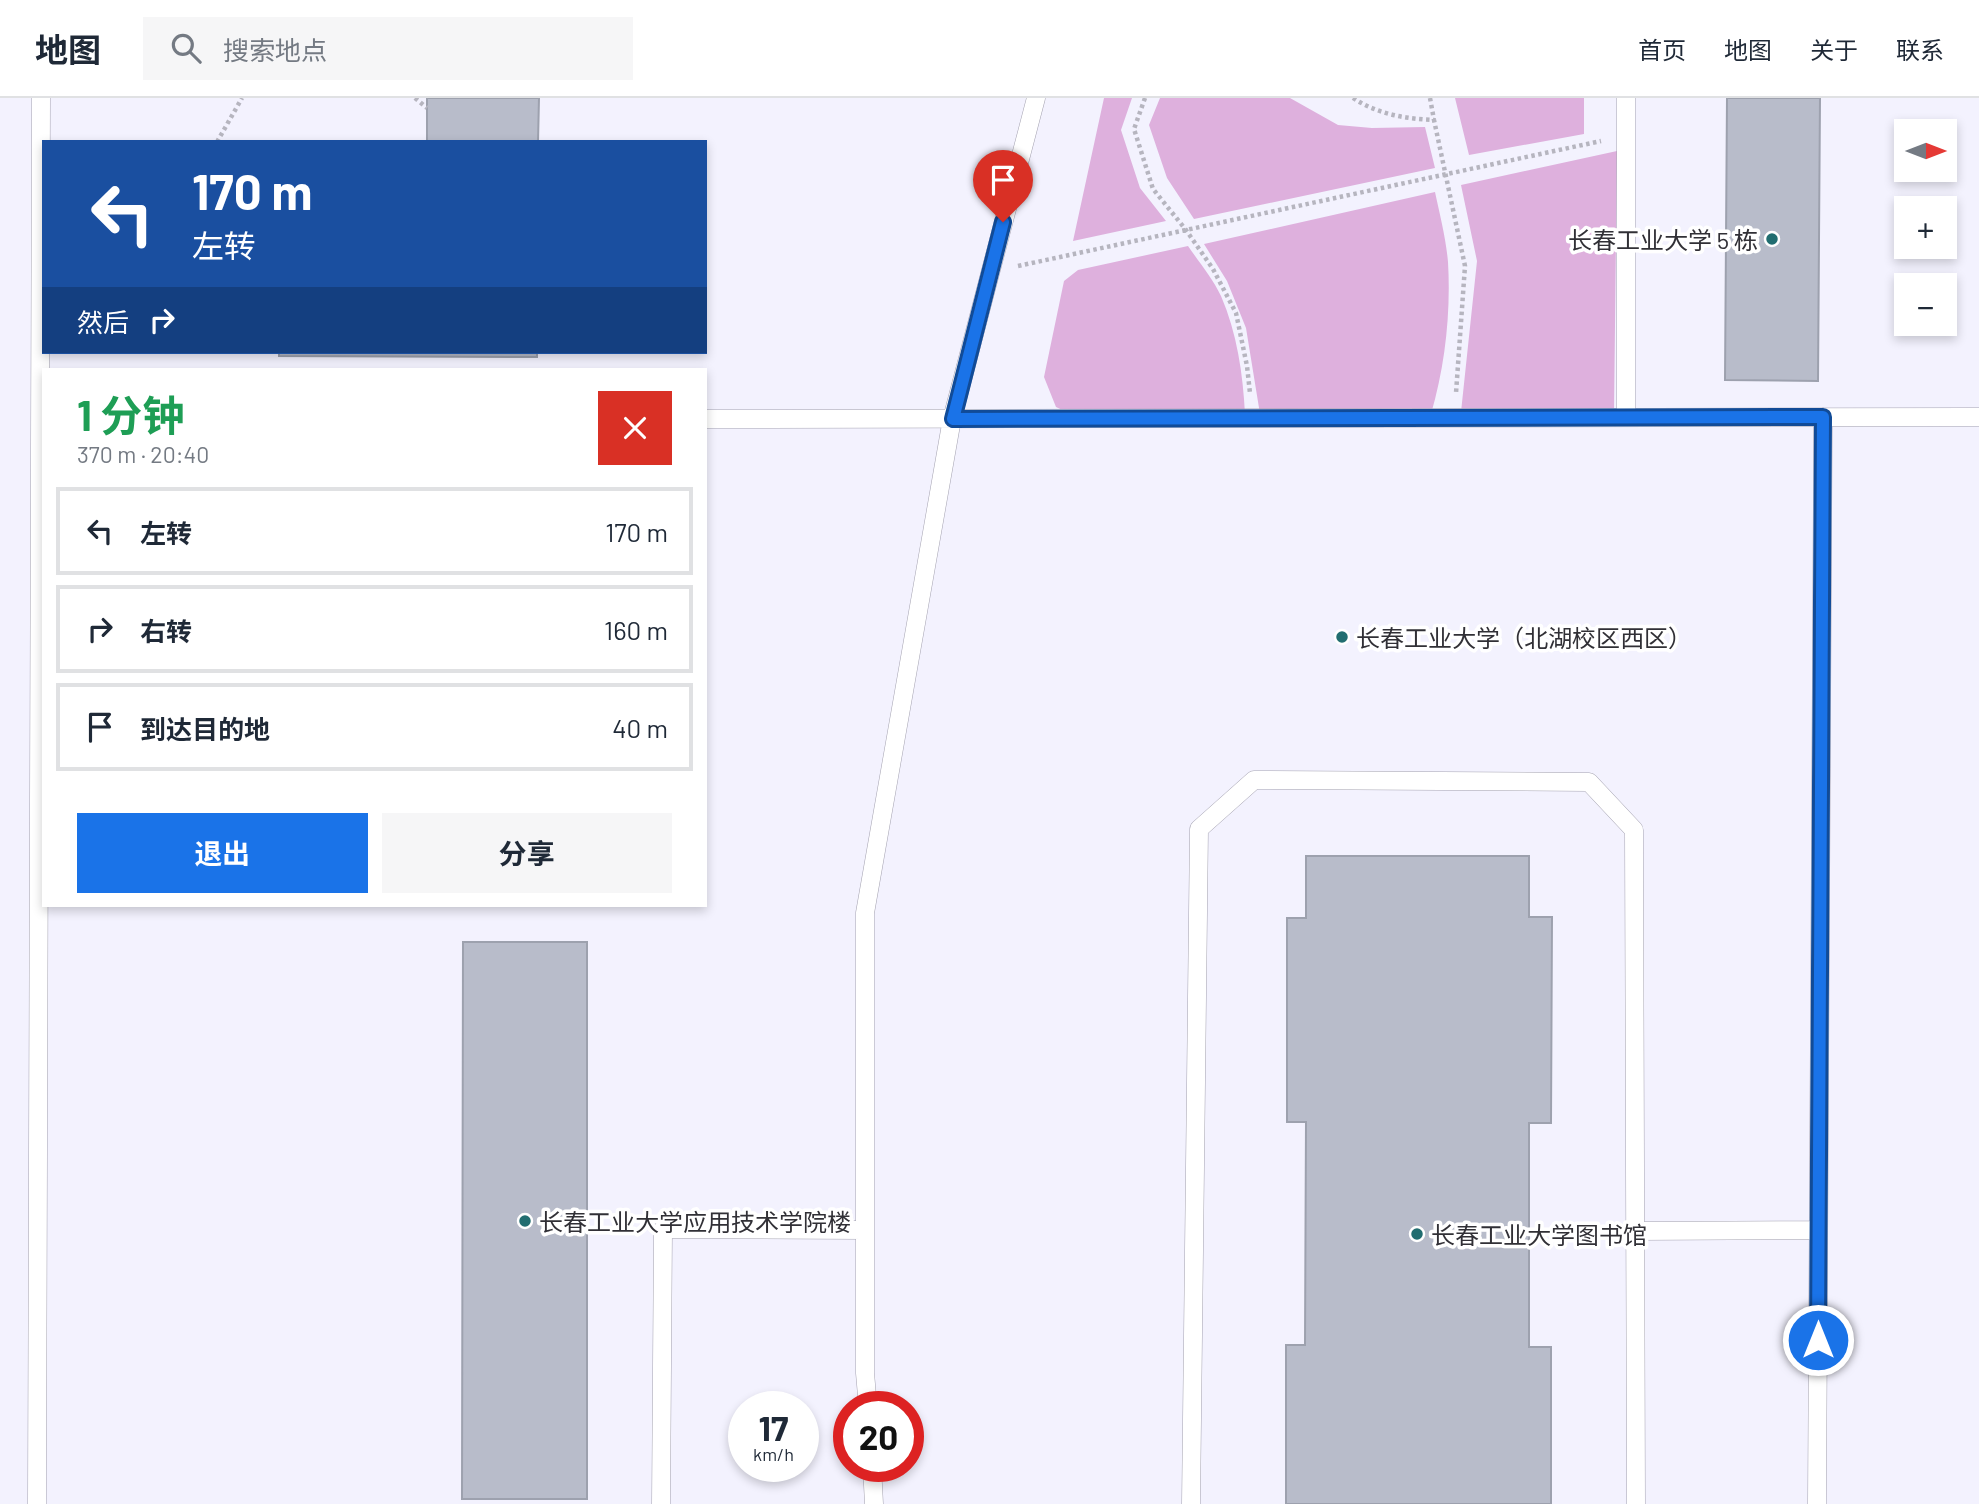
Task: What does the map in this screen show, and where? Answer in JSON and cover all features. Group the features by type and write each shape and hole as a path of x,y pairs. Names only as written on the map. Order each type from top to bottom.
{"lane":[{"path":"37,1504 41,98"},
{"path":"866,1391 865,913 953,419 1036,98"},
{"path":"1626,98 1626,417"},
{"path":"1817,1504 1823,417"},
{"path":"707,419 1979,417"},
{"path":"1191,1504 1199,829 1254,780 1589,782 1634,830 1636,1504"},
{"path":"662,1504 663,1229 865,1230"},
{"path":"1635,1231 1818,1230"},
{"path":"873,1482 874,1504"}],"path":[{"path":"218,140 242,98"},
{"path":"415,98 427,108"},
{"path":"1145,98 1134,129 1153,189 1186,230 1213,270 1236,313 1247,366 1253,418"},
{"path":"1353,98 1367,107 1410,119 1434,120"},
{"path":"1430,98 1465,266 1454,418"},
{"path":"990,272 1626,136"}],"shaded area":[{"path":"1104,98 1132,98 1121,130 1140,188 1166,221 1073,241"},
{"path":"1160,98 1290,98 1338,125 1372,128 1425,127 1435,168 1194,219 1167,178 1149,125"},
{"path":"1455,98 1584,98 1584,134 1469,155"},
{"path":"1617,151 1614,413 1461,412 1477,261 1461,185"},
{"path":"1435,192 1447,253 1449,301 1443,358 1431,414 1260,414 1246,328 1227,281 1204,244"},
{"path":"1188,246 1214,283 1227,310 1238,354 1245,414 1069,413 1056,407 1044,377 1064,281 1078,270"}],"building":[{"path":"427,98 539,98 538,140 427,140"},
{"name":"长春工业大学 5 栋","path":"1727,98 1820,98 1818,381 1725,380"},
{"path":"279,354 537,354 537,357"},
{"name":"长春工业大学图书馆","path":"1306,856 1529,856 1529,917 1552,917 1551,1123 1529,1123 1529,1347 1551,1347 1551,1504 1286,1504 1286,1345 1305,1345 1306,1122 1287,1122 1287,918 1306,918"},
{"name":"长春工业大学应用技术学院楼","path":"463,942 587,942 587,1499 462,1499"}],"place":[{"name":"长春工业大学 5 栋","path":"1772,239"},
{"name":"长春工业大学（北湖校区西区）","path":"1342,637"},
{"name":"长春工业大学应用技术学院楼","path":"525,1221"},
{"name":"长春工业大学图书馆","path":"1417,1234"}],"route":[{"path":"1003,222 953,419 1823,417 1818,1340"}]}
